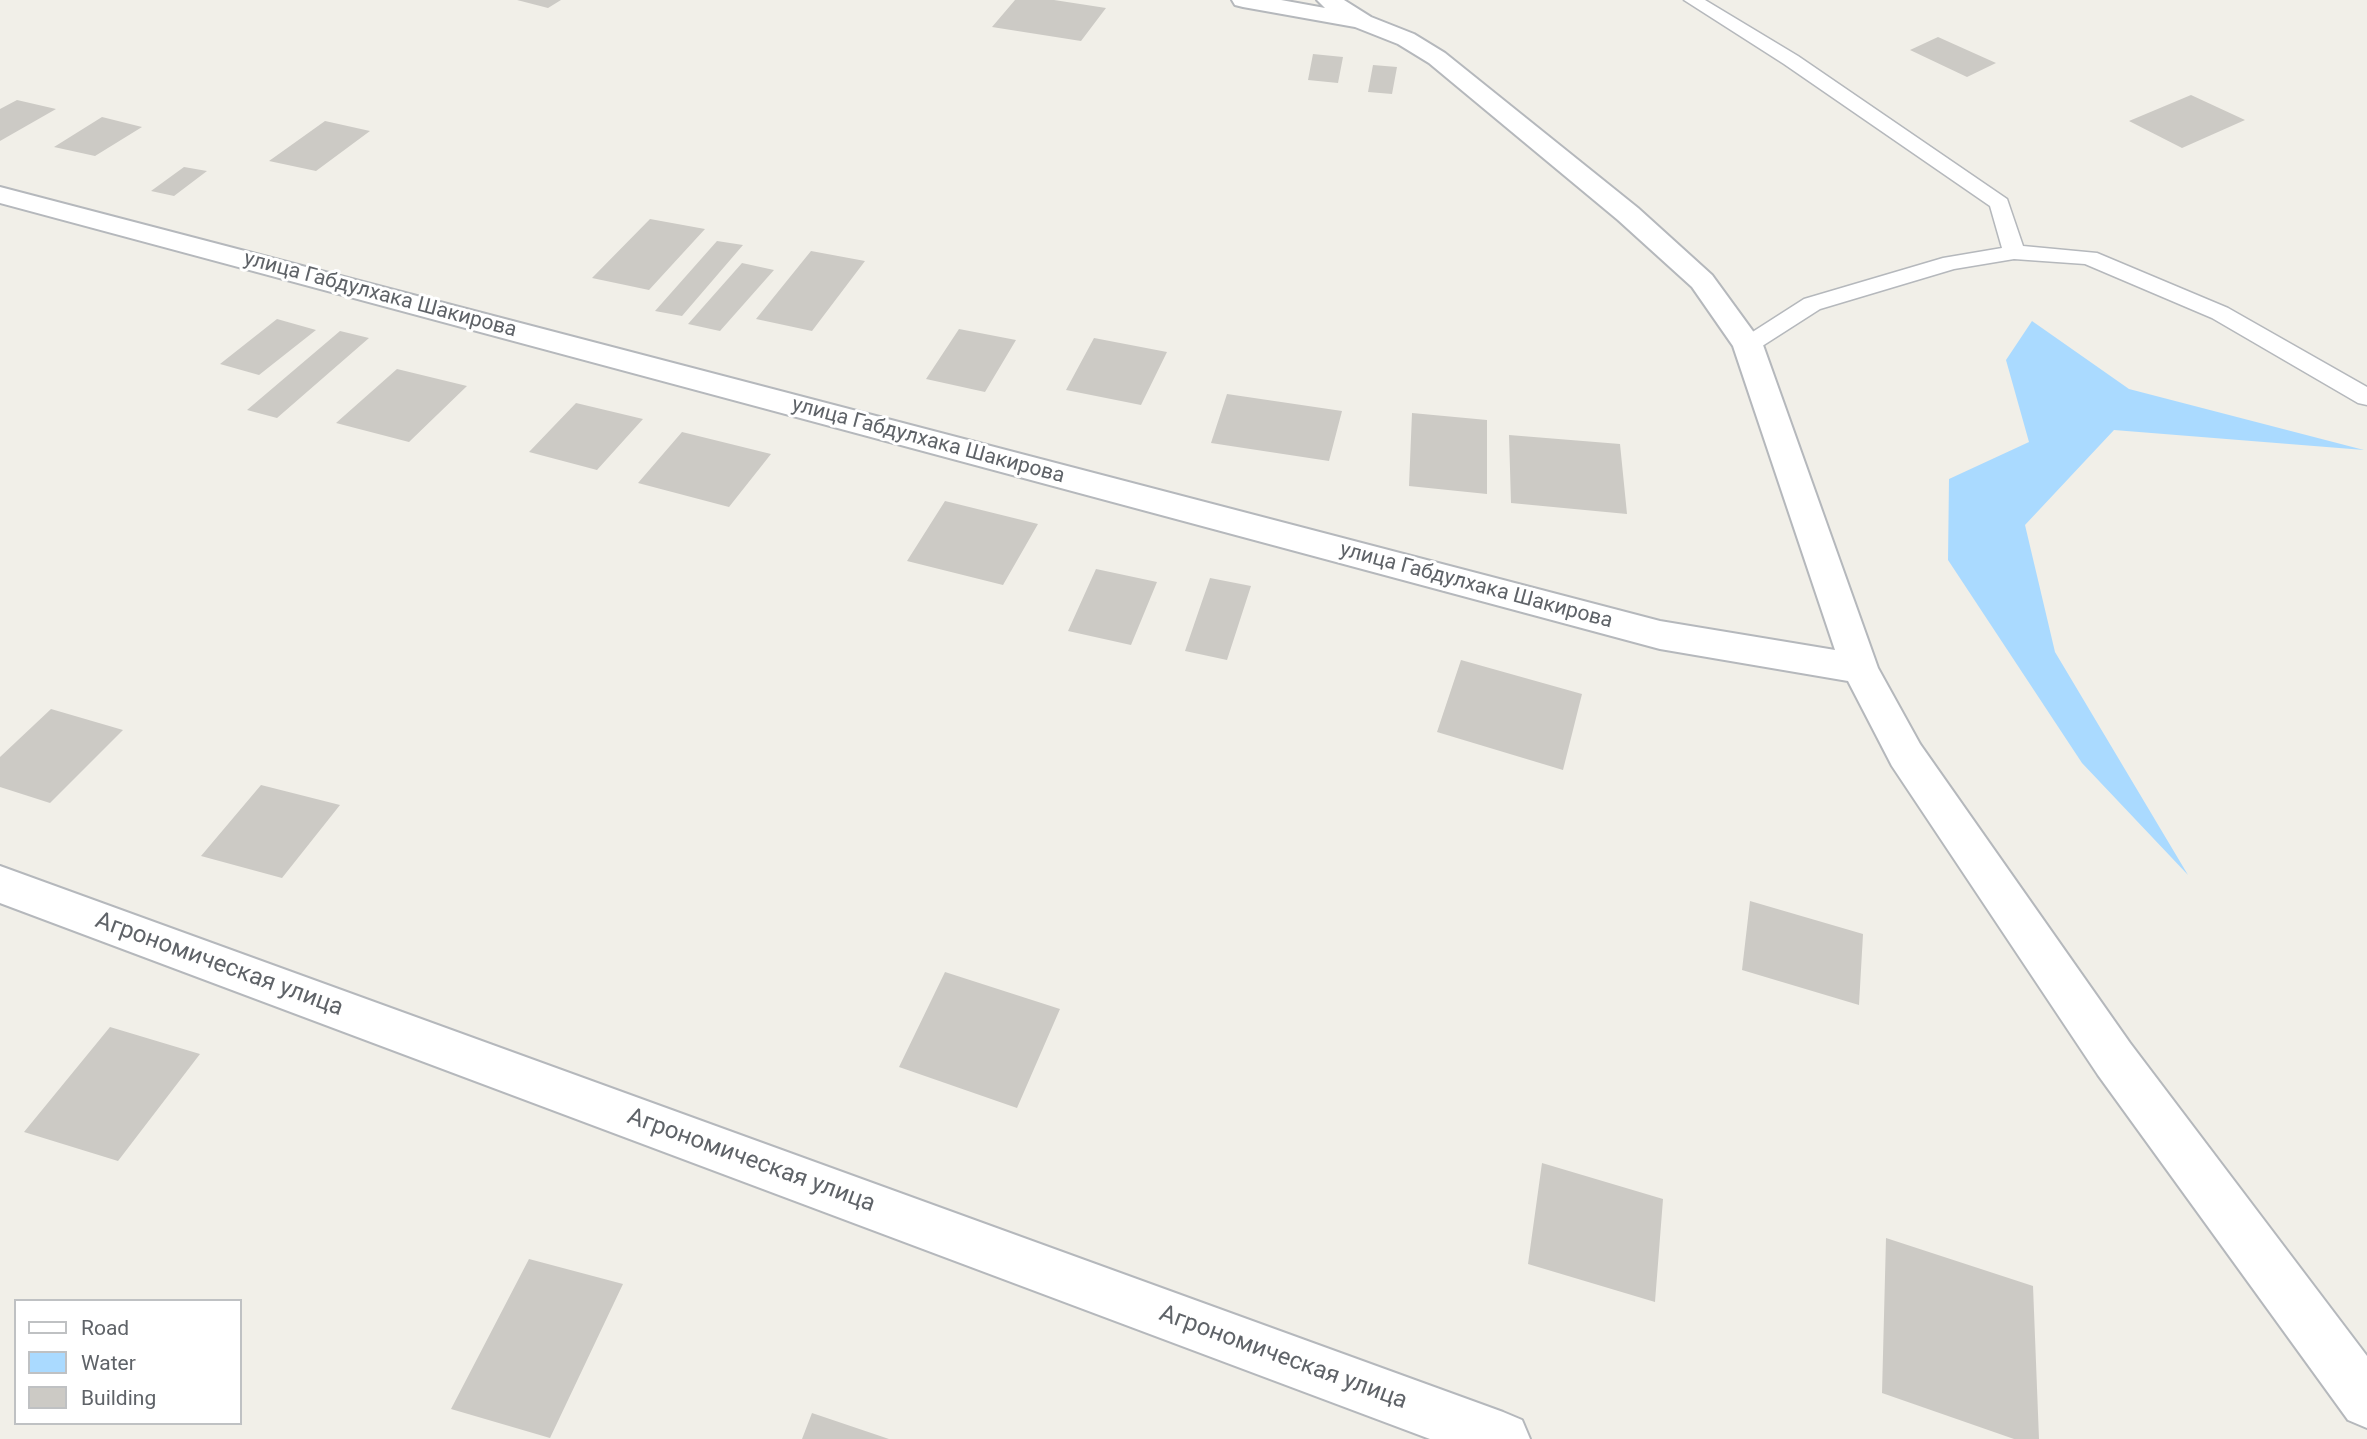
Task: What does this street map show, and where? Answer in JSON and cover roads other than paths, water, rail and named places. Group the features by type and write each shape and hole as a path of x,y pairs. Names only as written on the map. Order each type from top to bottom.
{"street":[{"path":"1242,0 1363,22 1406,38 1437,58 1628,214 1702,281 1748,345 1860,669 1906,755 2114,1059 2276,1273 2367,1401"},
{"path":"1328,0 1363,22"},
{"name":"улица Габдулхака Шакирова","path":"0,195 1660,635 1860,669"},
{"name":"Агрономическая улица","path":"0,884 1503,1439"}],"lane":[{"path":"1693,0 1791,60 2000,202 2014,252"},
{"path":"1748,345 1812,304 1951,263 2014,252 2089,258 2220,313 2367,397"}],"water":[{"path":"2032,321 2129,389 2364,450 2114,430 2025,525 2055,652 2188,875 2082,763 1948,560 1949,479 2029,442 2006,360"}]}
